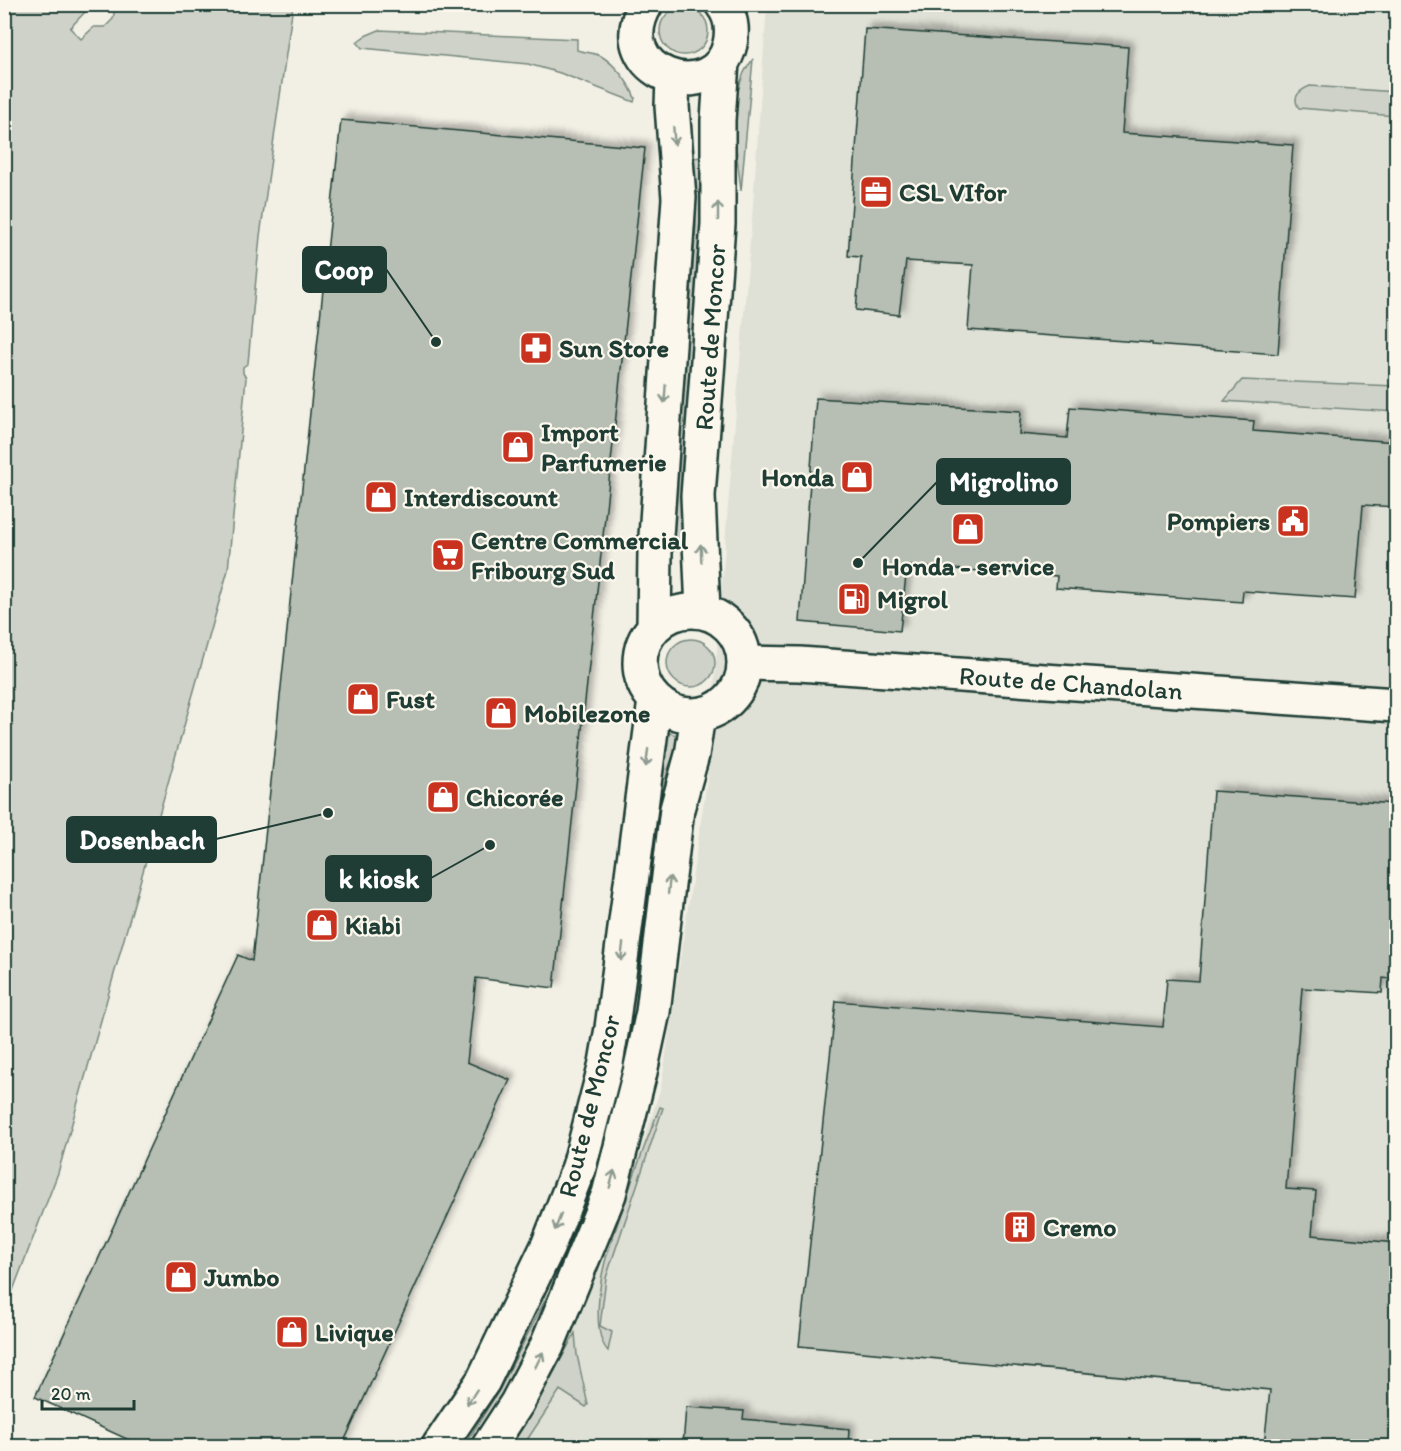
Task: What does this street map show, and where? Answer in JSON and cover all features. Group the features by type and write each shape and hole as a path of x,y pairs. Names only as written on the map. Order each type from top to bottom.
{"main road":[{"path":"646,4 638,21 638,40 640,49 658,72 673,78 690,79 702,76 722,62"},
{"name":"Route de Moncor","path":"703,611 698,496 718,224 718,120 722,62 729,49 732,35 725,6"},
{"name":"Route de Moncor","path":"654,626 655,551 679,198 672,106 673,78"},
{"path":"703,611 716,615 729,625 743,649 744,663 740,682 730,699 714,711 689,716 671,711 655,700 646,690 639,664 643,644 654,626 664,618 678,612 703,611"},
{"name":"Route de Chandolan","path":"744,663 799,664 1396,705"},
{"name":"Route de Moncor","path":"439,1446 483,1381 548,1246 579,1167 610,1039 655,700"},
{"name":"Route de Moncor","path":"489,1446 517,1403 546,1346 609,1194 653,1012 677,809 692,755 698,715"}],"shaded area":[{"path":"5,4 95,5 70,28 81,39 94,27 105,27 113,19 115,7 119,5 293,5 260,236 248,363 243,367 246,378 228,570 58,1173 5,1311"},
{"path":"767,5 1396,5 1396,1446 511,1446 561,1353 612,1238 661,1087 707,780"},
{"path":"684,7 701,14 708,31 701,48 684,55 667,48 660,31 667,14"},
{"path":"379,30 577,39 577,50 601,56 617,69 626,80 635,98 634,102 560,73 528,64 362,48 357,42"},
{"path":"753,59 741,191 735,132 736,103 743,75"},
{"path":"1310,86 1396,92 1395,116 1299,108 1296,97"},
{"path":"702,157 702,227 681,511 683,543 674,543 674,511 696,226 693,158"},
{"path":"1242,380 1396,386 1396,412 1224,401"},
{"path":"691,639 708,646 715,663 708,680 691,687 674,680 667,663 674,646"},
{"path":"663,731 681,736 668,769 661,799 641,981 627,1061 623,1060 637,980"},
{"path":"619,1075 624,1076 610,1133 587,1208 552,1295 504,1392 469,1446 464,1446 500,1389 549,1292 583,1206 606,1132"},
{"path":"660,1107 663,1108 606,1278 600,1326 612,1332 608,1351 603,1343 598,1319 604,1268 631,1184"},
{"path":"575,1333 577,1355 588,1405 586,1407 560,1390 523,1446 511,1446 538,1402"}],"building":[{"path":"865,29 1128,47 1122,133 1293,145 1278,354 968,330 973,265 906,261 899,315 856,310 861,257 848,256"},
{"name":"Centre Commercial Fribourg Sud","path":"341,120 645,148 554,988 476,978 467,1062 510,1080 342,1446 142,1446 35,1397 238,955 252,961"},
{"path":"816,398 1021,411 1019,434 1067,438 1070,407 1254,421 1253,431 1396,442 1396,507 1363,505 1355,599 1243,591 1242,602 1056,588 1057,576 907,566 900,631 800,622"},
{"name":"Cremo","path":"1213,791 1395,804 1390,870 1396,862 1396,980 1383,978 1382,993 1302,988 1286,1189 1316,1191 1312,1235 1396,1243 1396,1446 1264,1446 1270,1390 799,1346 836,1001 1163,1027 1167,979 1199,981"},
{"path":"686,1407 744,1411 743,1419 849,1429 848,1446 683,1446"}],"place":[{"name":"CSL VIfor","path":"876,192"},
{"name":"Coop","path":"436,342"},
{"name":"Sun Store","path":"536,348"},
{"name":"Import Parfumerie","path":"518,447"},
{"name":"Honda","path":"857,477"},
{"name":"Interdiscount","path":"381,497"},
{"name":"Pompiers","path":"1293,521"},
{"name":"Honda - service","path":"968,529"},
{"name":"Centre Commercial Fribourg Sud","path":"448,555"},
{"name":"Migrolino","path":"858,563"},
{"name":"Migrol","path":"854,599"},
{"name":"Fust","path":"363,699"},
{"name":"Mobilezone","path":"501,713"},
{"name":"Chicorée","path":"443,797"},
{"name":"Dosenbach","path":"328,813"},
{"name":"k kiosk","path":"490,845"},
{"name":"Kiabi","path":"322,925"},
{"name":"Cremo","path":"1020,1227"},
{"name":"Jumbo","path":"181,1277"},
{"name":"Livique","path":"292,1332"}]}
